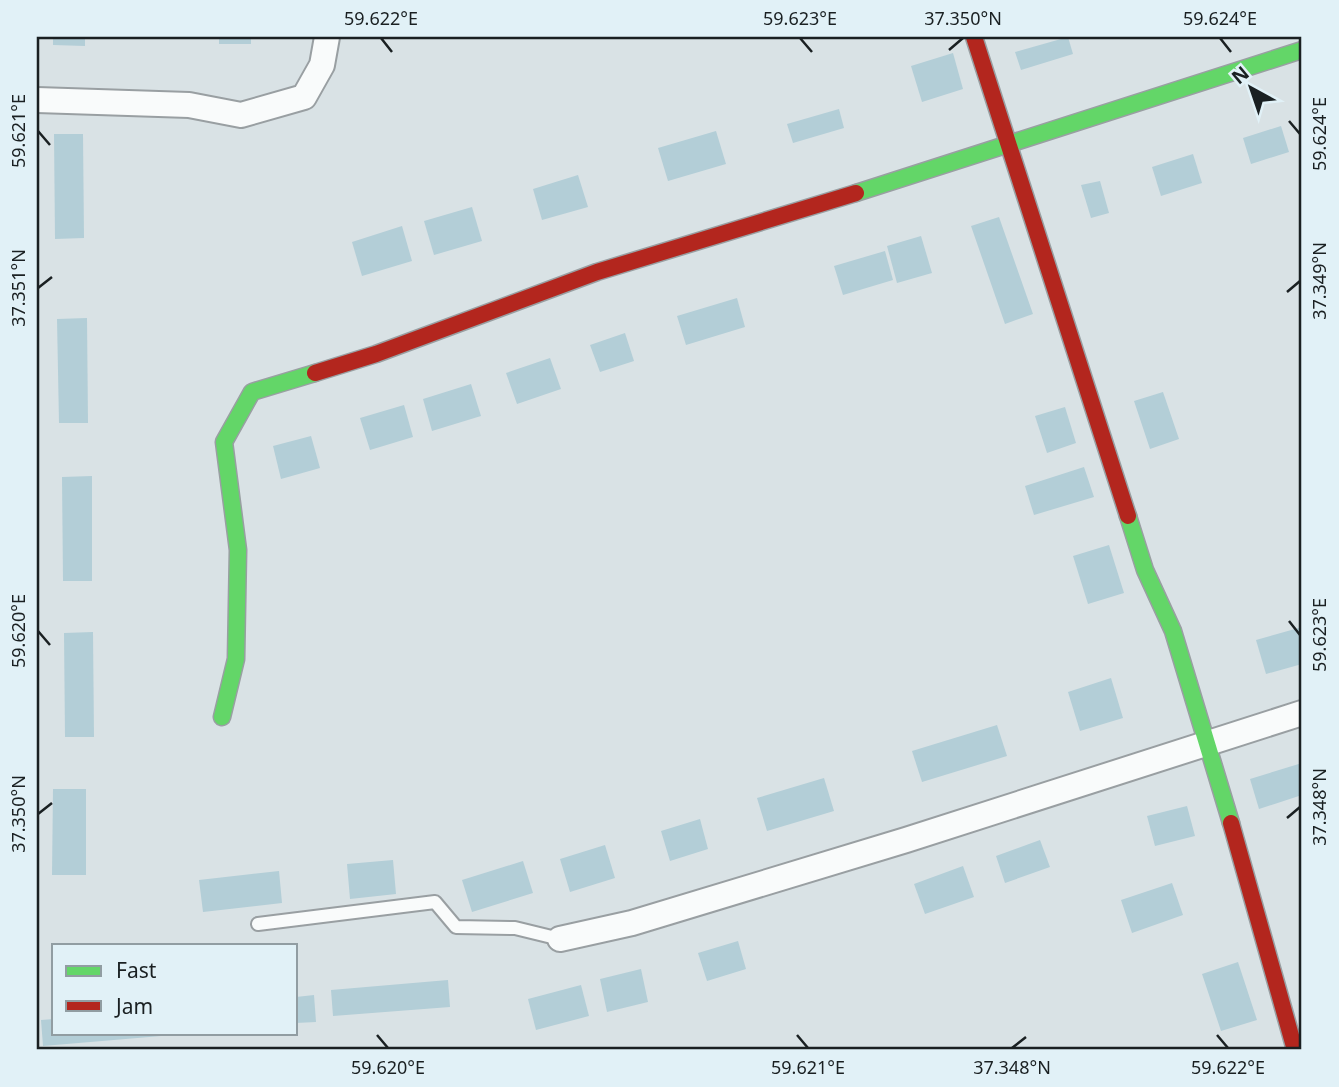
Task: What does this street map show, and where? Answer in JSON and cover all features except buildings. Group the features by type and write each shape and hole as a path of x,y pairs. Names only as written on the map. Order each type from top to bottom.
{"street":[{"path":"37,100 189,105 241,114 304,97 322,65 327,37"},
{"path":"974,37 1145,570 1173,631 1244,867 1295,1050"},
{"path":"222,717 236,659 238,550 225,442 252,392 376,354 597,272 1302,50"},
{"path":"560,939 632,923 906,840 1302,713"}],"lane":[{"path":"258,925 435,902 456,927 515,928 560,939"}],"traffic: fast":[{"path":"856,193 1302,50"},
{"path":"222,717 236,659 238,550 224,442 252,392 315,373"},
{"path":"1128,516 1145,570 1173,631 1231,823"}],"traffic: jam":[{"path":"974,37 1128,516"},
{"path":"315,373 376,354 597,272 856,193"},
{"path":"1231,823 1295,1050"}]}
